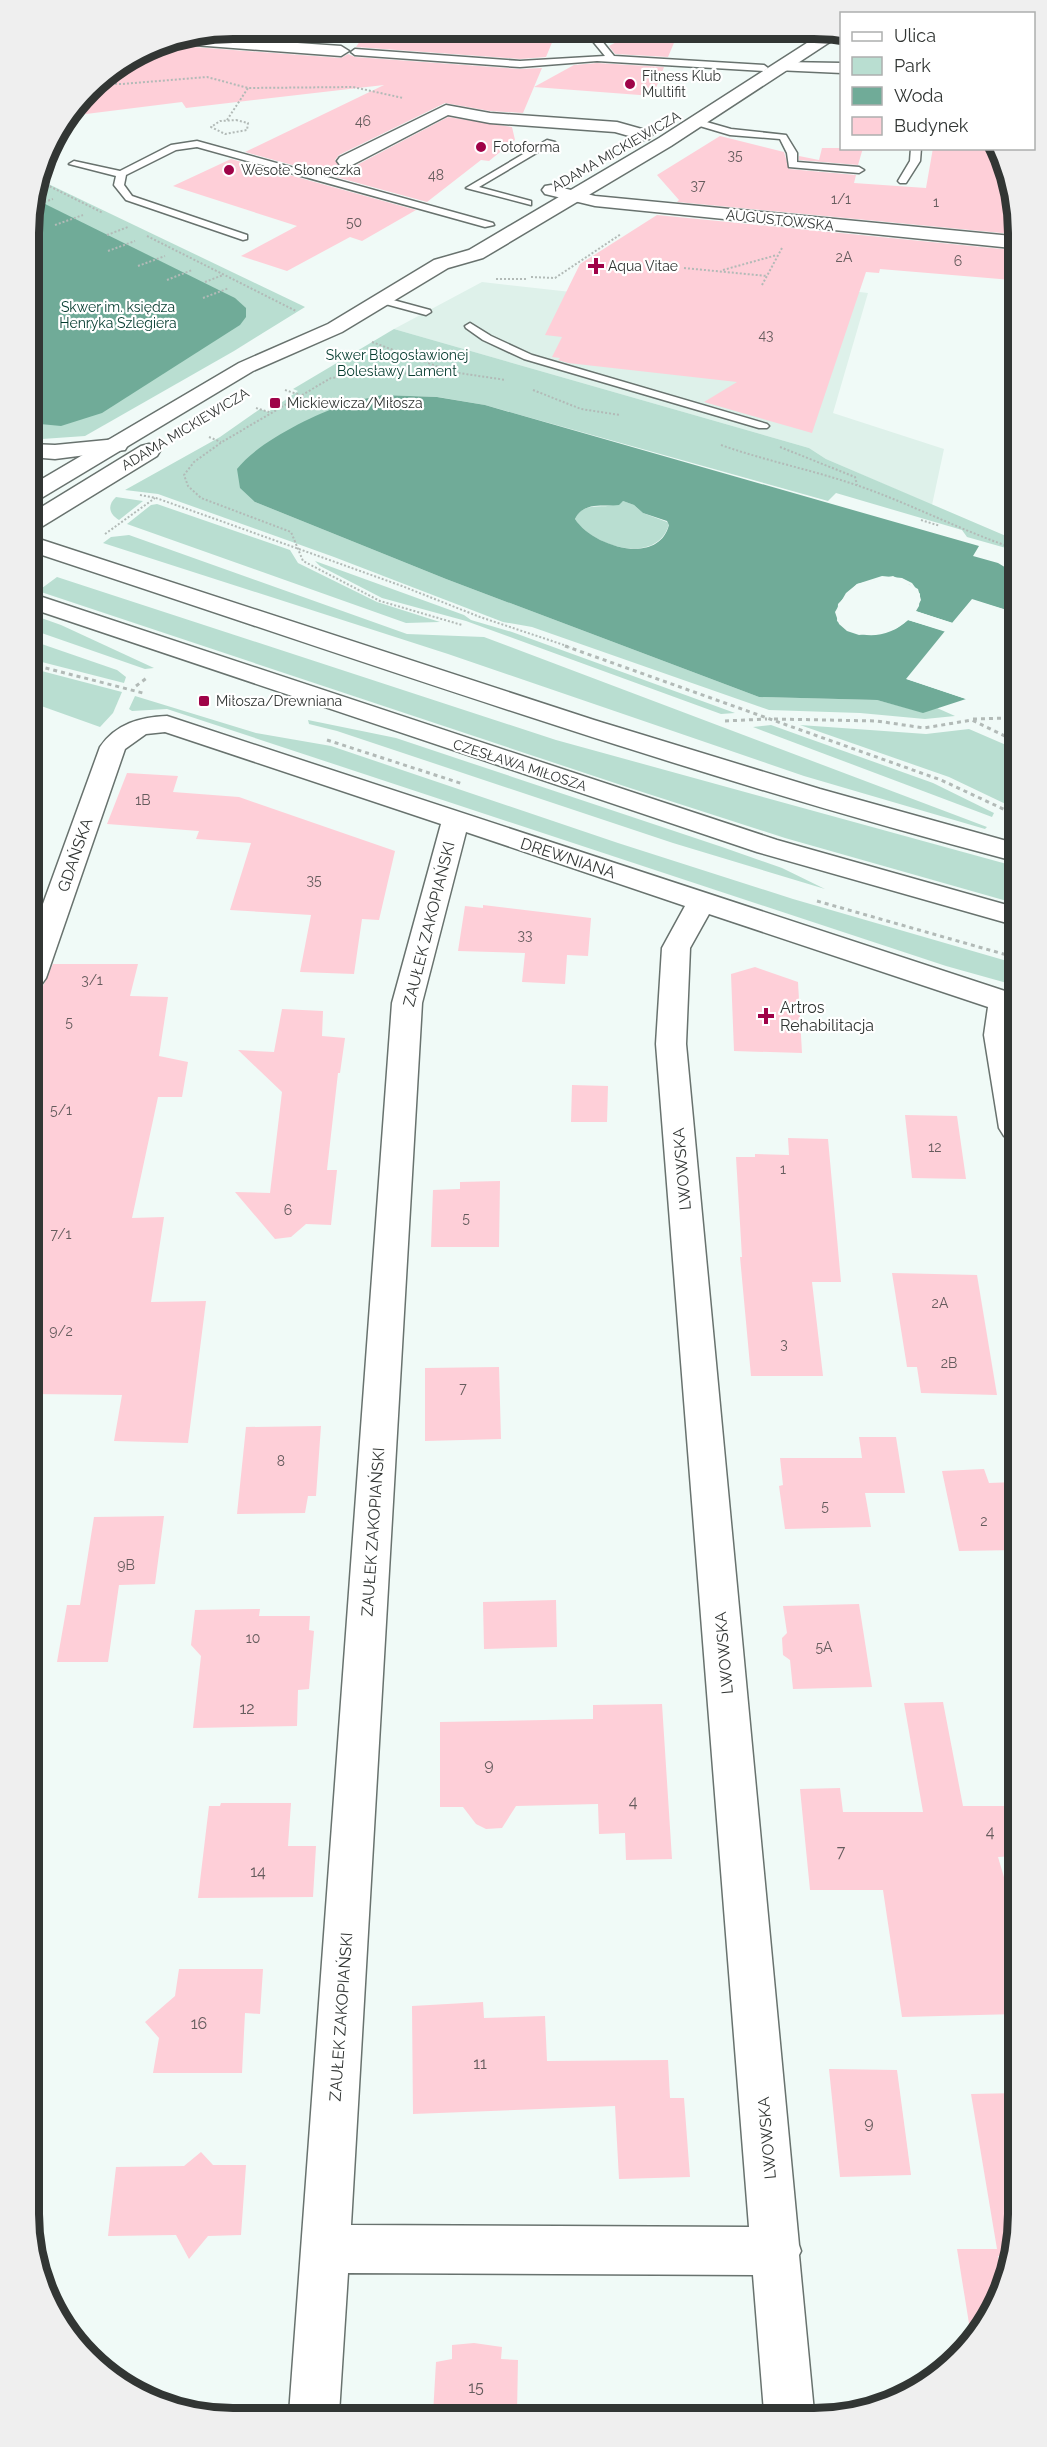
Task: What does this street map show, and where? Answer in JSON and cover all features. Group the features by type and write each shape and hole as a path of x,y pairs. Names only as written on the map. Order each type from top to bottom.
{"street":[{"name":"ADAMA MICKIEWICZA","path":"622,147 643,135 693,115 782,67 823,39"},
{"path":"208,41 348,52"},
{"name":"ADAMA MICKIEWICZA","path":"39,490 246,368 335,328 441,264 476,254 665,142 693,115 764,68 800,53"},
{"path":"764,68 840,68"},
{"path":"427,104 490,118 617,127 665,142"},
{"path":"346,161 446,110"},
{"name":"ADAMA MICKIEWICZA","path":"441,264 454,248 571,177"},
{"name":"AUGUSTOWSKA","path":"550,190 595,201 1008,242"},
{"path":"528,203 552,209"},
{"path":"489,225 511,232"},
{"name":"ADAMA MICKIEWICZA","path":"276,385 286,367 335,328"},
{"name":"ADAMA MICKIEWICZA","path":"39,519 168,440"},
{"path":"39,451 55,452 117,445"},
{"path":"39,546 596,729 811,795 1008,850"},
{"name":"CZESŁAWA MIŁOSZA","path":"39,603 767,846 1008,914"},
{"name":"DREWNIANA","path":"123,736 135,728 150,724 167,724 455,822 702,901 1008,1004"},
{"name":"GDAŃSKA","path":"39,955 113,747 123,736"},
{"name":"ZAUŁEK ZAKOPIAŃSKI","path":"314,2408 407,1003 455,822"},
{"name":"LWOWSKA","path":"702,901 676,948 670,1044 777,2251 789,2408"},
{"path":"1008,1007 999,1035 1008,1087"},
{"path":"326,2249 777,2251"}],"lane":[{"path":"595,39 612,58"},
{"path":"348,52 520,64 612,58 764,68"},
{"path":"693,115 730,132 783,137 792,153 792,165 859,170"},
{"path":"528,203 471,188 550,142"},
{"path":"75,164 121,174 174,147 197,144 489,225"},
{"path":"903,181 915,160 916,150"},
{"path":"121,174 119,185 129,198 243,237"},
{"path":"382,300 426,312"},
{"path":"470,326 487,338 528,357 763,426"}],"path":[{"path":"110,83 207,77 248,88 353,87 427,104"},
{"path":"227,120 248,88"},
{"path":"46,185 109,216"},
{"path":"42,203 52,199"},
{"path":"55,225 83,215"},
{"path":"107,235 129,226 119,221"},
{"path":"531,277 555,278 628,230"},
{"path":"140,232 305,315"},
{"path":"108,251 135,241"},
{"path":"762,285 782,247"},
{"path":"718,271 777,255"},
{"path":"138,266 165,256"},
{"path":"684,268 767,276"},
{"path":"167,280 192,270"},
{"path":"205,282 223,274"},
{"path":"203,298 229,288"},
{"path":"370,342 452,372 510,381"},
{"path":"452,372 430,376 341,376 323,381 222,442 194,462 184,475 188,486 201,498 291,532 303,561 380,601 462,625"},
{"path":"276,385 300,395"},
{"path":"531,389 581,409 624,415"},
{"path":"256,408 270,413"},
{"path":"209,437 222,442"},
{"path":"715,442 748,455 820,473 898,500 973,534 1008,546"},
{"path":"137,495 156,498 461,608 499,625 527,632 771,718 941,780 1008,811"},
{"path":"116,527 156,498"},
{"path":"921,520 940,526"},
{"path":"136,687 148,676"},
{"path":"725,721 771,718 877,721 924,728 986,717 1007,718"},
{"path":"972,720 1008,738"}],"shaded area":[{"path":"482,282 777,315 792,284 868,293 833,413 944,449 932,505 826,459 809,448 394,329"}],"green space":[{"name":"Skwer im. księdza Henryka Szlegiera","path":"46,183 305,307 234,351 85,436 42,439 39,437 39,220"},
{"name":"Skwer Błogosławionej Bolesławy Lament","path":"394,329 809,448 826,459 1008,537 1008,549 967,537 962,530 836,493 828,501 485,405 438,397 383,395 255,502 446,579 759,697 877,700 922,712 937,708 955,716 925,719 860,713 769,710 532,627 503,622 334,557 158,494 125,490 220,437 260,409 268,412 298,391 293,389"},
{"path":"116,497 143,501 119,520 110,509"},
{"path":"623,501 634,505 643,513 667,522 669,524 662,537 652,545 624,548 595,538 575,519 587,508 614,505"},
{"path":"157,504 290,550 298,563 377,602 440,622 406,623 127,524 151,505"},
{"path":"129,535 407,634 484,637 987,827 985,829 804,776 448,654 103,543 111,537"},
{"path":"315,561 464,615 471,620 512,632 735,713 721,714 466,621 382,598 320,566"},
{"path":"57,577 556,740 1008,864 1008,901 785,838 39,590"},
{"path":"39,617 154,668 145,669 39,632"},
{"path":"39,643 117,670 126,677 124,683 39,661"},
{"path":"39,670 122,692 113,713 100,727 39,705"},
{"path":"135,696 256,733 331,746 618,843 793,899 1008,961 1008,983 946,966 167,709 132,711 129,709"},
{"path":"308,720 396,738 782,868 825,889 673,843 337,731 309,724"},
{"path":"771,725 933,783 994,813 992,817 753,727"},
{"path":"800,725 926,734 969,729 1008,746 1008,805 949,777"}],"water":[{"name":"Skwer im. księdza Henryka Szlegiera","path":"42,203 235,298 246,308 246,317 240,325 102,413 61,426 40,424 39,220"},
{"path":"383,395 437,397 485,405 979,546 973,556 998,563 1008,569 1008,611 972,600 953,623 915,611 921,600 918,589 893,576 857,584 838,604 837,621 854,632 872,635 891,631 908,620 946,632 907,679 966,699 923,713 877,700 759,697 446,579 255,502 240,488 237,469 258,449 300,423 352,402","holes":["623,501 634,505 643,513 667,521 669,525 662,538 652,546 639,549 609,544 583,529 575,519 579,513 589,507 619,505"]}],"pier":[{"path":"882,576 902,578 912,583 920,594 916,611 952,623 972,599 1008,610 1008,614 973,603 952,626 913,613 912,610 917,600 916,591 910,585 893,579 873,581 859,587 841,605 839,612 841,622 848,628 859,632 885,629 908,617 948,629 948,633 911,677 967,696 969,700 906,679 945,631 908,620 886,632 859,635 847,631 839,624 835,612 846,593 857,584"}],"building":[{"path":"361,39 554,39 546,57 520,59 356,47"},
{"path":"622,39 676,39 668,57 615,54 609,46"},
{"path":"183,46 341,58 348,54 355,57 520,69 542,68 523,113 490,111 445,103 339,155 335,160 340,167 353,167 448,117 512,127 515,140 489,161 481,160 427,202 245,152 384,85 186,108 182,102 79,115 105,87 125,72 147,59"},
{"path":"597,63 664,67 653,96 534,87 574,65"},
{"path":"720,136 784,152 789,169 856,175 854,183 926,188 933,150 989,150 1001,183 1008,234 677,202 679,200 657,175"},
{"path":"822,148 862,150 858,165 799,160 799,156 819,160"},
{"path":"231,159 416,210 362,241 350,237 287,271 241,256 297,226 173,186"},
{"path":"657,215 1008,250 1008,280 880,269 879,273 866,272 812,433 704,402 737,382 568,363 558,360 560,358 552,357 562,337 545,335 580,264"},
{"path":"127,773 178,776 173,792 239,797 395,851 379,920 362,919 354,974 300,972 311,915 230,910 251,843 196,839 199,831 107,824"},
{"path":"483,905 591,918 588,956 567,955 565,984 522,982 525,953 458,951 465,906 483,908"},
{"path":"53,964 138,964 130,996 168,997 159,1056 188,1062 182,1097 158,1097 132,1218 164,1217 151,1302 206,1301 188,1443 114,1441 122,1395 39,1394 39,987 43,986"},
{"name":"Artros Rehabilitacja","path":"755,967 798,982 802,1053 734,1051 731,974"},
{"path":"282,1009 323,1011 322,1036 345,1038 340,1073 338,1073 327,1170 337,1170 331,1225 306,1224 291,1237 275,1239 235,1192 270,1193 282,1092 238,1050 274,1052"},
{"path":"572,1085 608,1086 607,1122 571,1122"},
{"path":"905,1115 957,1116 966,1179 912,1178"},
{"path":"788,1138 828,1139 841,1282 812,1282 823,1376 751,1376 740,1257 742,1257 736,1157 755,1157 755,1154 789,1155"},
{"path":"500,1181 499,1247 431,1247 433,1190 460,1189 460,1182"},
{"path":"892,1273 977,1275 997,1395 921,1393 917,1367 907,1367"},
{"path":"499,1367 501,1439 425,1441 425,1368"},
{"path":"321,1426 316,1496 308,1496 305,1513 237,1514 246,1427"},
{"path":"859,1437 896,1437 905,1493 865,1493 871,1527 785,1529 779,1486 783,1485 780,1458 862,1458"},
{"path":"984,1469 989,1483 1008,1482 1008,1550 959,1551 942,1471"},
{"path":"164,1516 155,1584 119,1585 108,1662 57,1662 67,1605 80,1605 94,1517"},
{"path":"556,1600 557,1647 484,1649 483,1602"},
{"path":"859,1604 872,1687 793,1689 790,1660 783,1655 782,1638 787,1633 783,1606"},
{"path":"260,1609 259,1616 310,1616 309,1630 314,1631 309,1689 298,1690 297,1726 193,1728 201,1656 191,1645 195,1610"},
{"path":"943,1702 963,1806 1008,1806 1008,1856 998,1857 1008,1891 1008,2014 902,2017 883,1890 810,1890 800,1789 840,1788 843,1812 923,1812 904,1703"},
{"path":"662,1704 672,1859 626,1860 625,1833 599,1834 598,1804 516,1806 502,1828 486,1829 476,1824 463,1807 440,1807 440,1722 593,1719 593,1705"},
{"path":"221,1803 291,1803 288,1846 316,1846 313,1897 198,1898 209,1806 220,1806"},
{"path":"179,1969 263,1969 260,2014 245,2013 242,2073 153,2073 159,2038 145,2022 175,1996"},
{"path":"483,2002 484,2018 545,2016 547,2061 668,2060 670,2098 684,2098 690,2177 619,2179 615,2106 413,2114 412,2006"},
{"path":"829,2069 897,2070 911,2175 840,2177"},
{"path":"1008,2093 1008,2227 1003,2256 998,2256 1000,2268 993,2288 970,2329 957,2249 997,2249 971,2094"},
{"path":"201,2152 213,2165 246,2165 241,2235 208,2236 189,2259 176,2235 108,2236 116,2167 184,2166"},
{"path":"474,2343 502,2347 501,2359 518,2360 517,2408 433,2408 436,2362 452,2359 452,2345"}],"place":[{"name":"Fitness Klub Multifit","path":"630,84"},
{"name":"Fotoforma","path":"481,147"},
{"name":"Wesołe Słoneczka","path":"229,170"},
{"name":"Aqua Vitae","path":"596,266"},
{"name":"Mickiewicza/Miłosza","path":"275,403"},
{"name":"Miłosza/Drewniana","path":"204,701"},
{"name":"Artros Rehabilitacja","path":"766,1016"}]}
